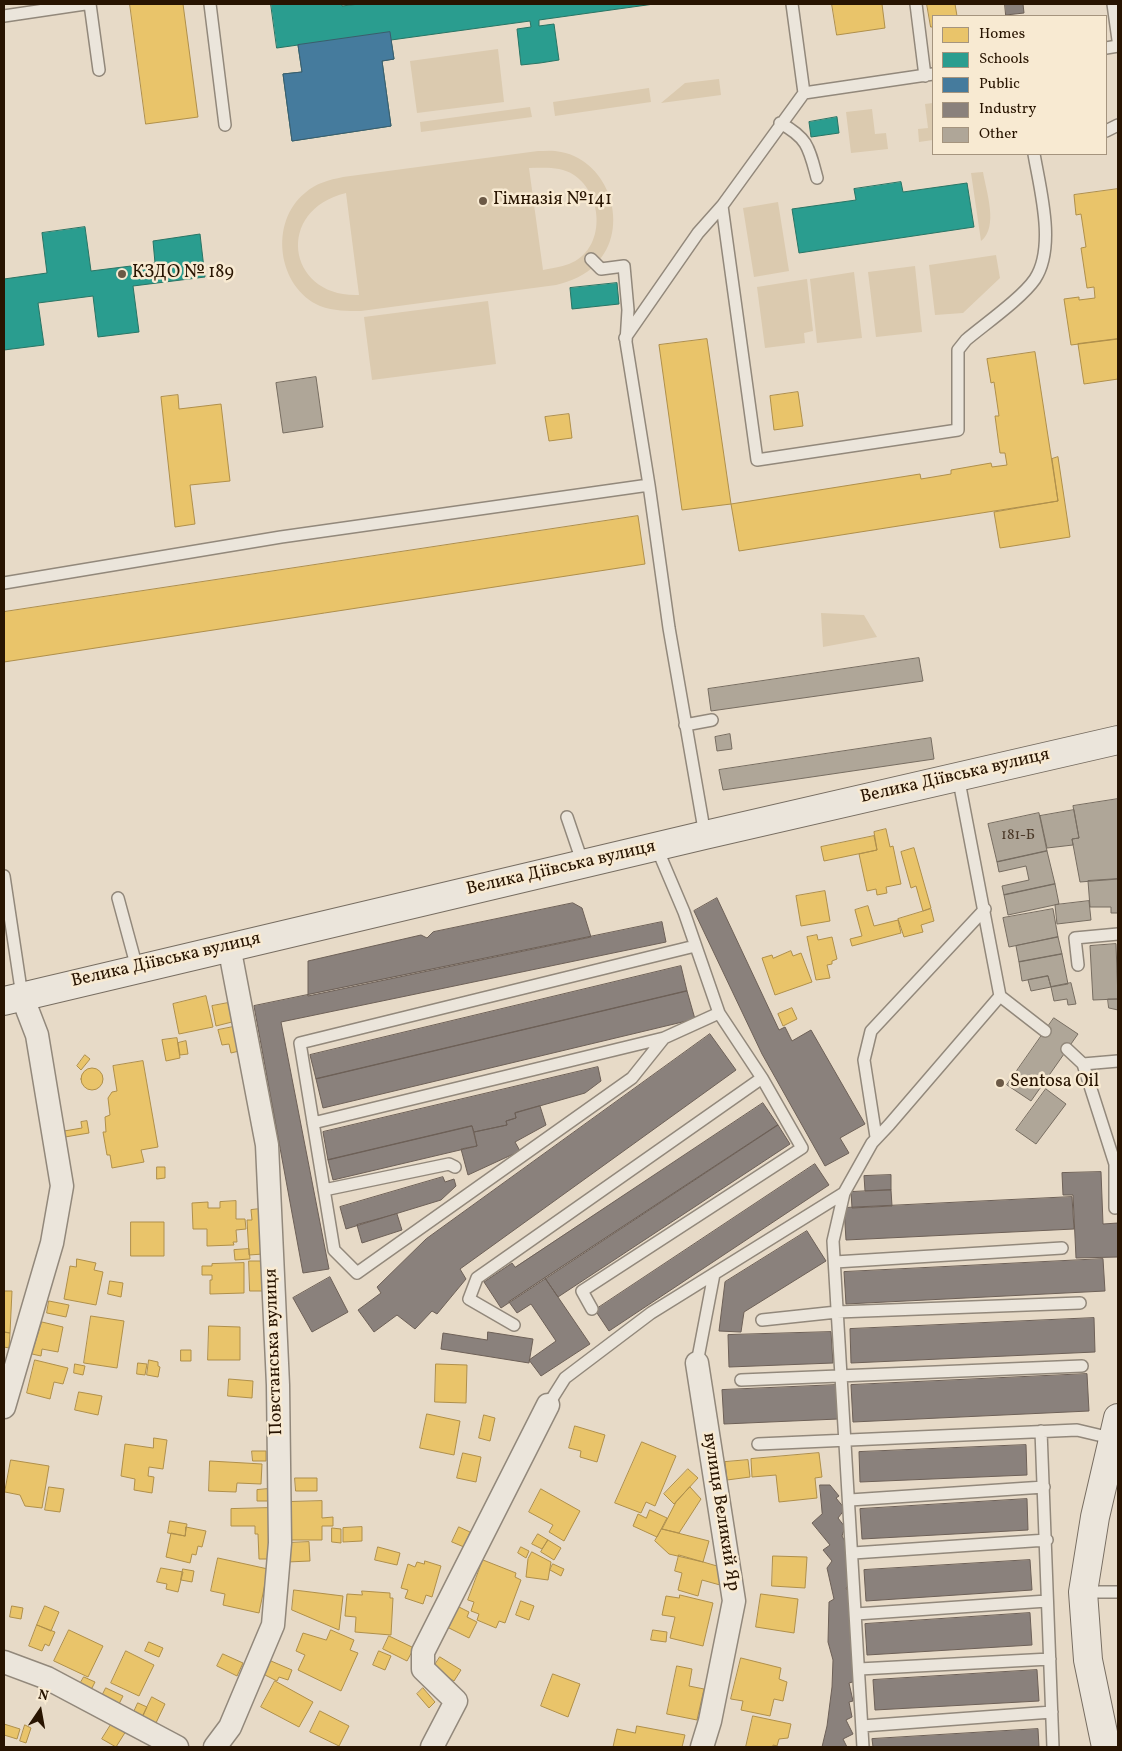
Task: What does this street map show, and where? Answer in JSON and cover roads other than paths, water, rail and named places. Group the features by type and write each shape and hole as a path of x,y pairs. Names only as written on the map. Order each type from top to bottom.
{"street":[{"name":"Велика Діївська вулиця","path":"13,998 656,846 1118,740"},
{"name":"Повстанська вулиця","path":"215,1747 230,1727 274,1625 280,1543 278,1385 267,1145 229,946"},
{"path":"4,1407 52,1243 62,1186 37,1035 13,998"},
{"name":"вулиця Великий Яр","path":"698,1364 734,1601 710,1721 702,1747"},
{"path":"432,1747 456,1701 423,1669 423,1652 548,1405"},
{"path":"1106,1747 1100,1726 1088,1660 1083,1592 1094,1517 1117,1433"},
{"path":"4,1662 47,1678 177,1747"}],"lane":[{"path":"4,16 85,4"},
{"path":"90,4 99,70"},
{"path":"210,4 225,125"},
{"path":"792,4 804,93"},
{"path":"626,338 698,233 722,206 804,93 929,75 916,4"},
{"path":"1113,4 1118,40"},
{"path":"780,124 797,133 810,149 817,178"},
{"path":"722,206 758,460 958,430 958,350 966,340 1036,278 1046,247 1042,196 1034,155"},
{"path":"591,259 602,269 624,266 628,310 626,338 685,725 706,835"},
{"path":"4,583 282,537 649,485"},
{"path":"685,725 712,720"},
{"path":"958,776 985,909 1000,996 1045,1031"},
{"path":"567,817 583,864"},
{"path":"592,1309 582,1291 802,1148 762,1078 718,1013 684,912 656,846"},
{"path":"4,876 13,998"},
{"path":"118,898 137,968"},
{"path":"876,1137 864,1060 871,1031 985,909"},
{"path":"1078,965 1075,938 1118,934"},
{"path":"664,1038 632,1078 357,1273 334,1250 300,1043 695,946"},
{"path":"863,1747 850,1500 844,1440 833,1241 844,1193 876,1137 889,1125 1000,996"},
{"path":"313,1123 664,1038 718,1013"},
{"path":"1067,1050 1083,1064 1115,1164 1115,1208"},
{"path":"1083,1064 1118,1061"},
{"path":"514,1324 468,1299 477,1278 762,1078"},
{"path":"324,1190 449,1164 455,1167"},
{"path":"548,1405 565,1378 651,1313 844,1193"},
{"path":"835,1262 1062,1248"},
{"path":"698,1364 714,1274"},
{"path":"762,1320 837,1312 1080,1302"},
{"path":"741,1380 1082,1366"},
{"path":"758,1444 1041,1431 1077,1430 1117,1433"},
{"path":"1041,1431 1053,1747"},
{"path":"850,1500 1044,1487"},
{"path":"853,1554 1046,1540"},
{"path":"1083,1592 1118,1592"},
{"path":"856,1614 1047,1601"},
{"path":"859,1669 1050,1659"},
{"path":"862,1726 1052,1712"}],"place":[{"name":"Гімназія №141","path":"483,201"},
{"name":"КЗДО № 189","path":"122,274"},
{"name":"Sentosa Oil","path":"1000,1083"}]}
